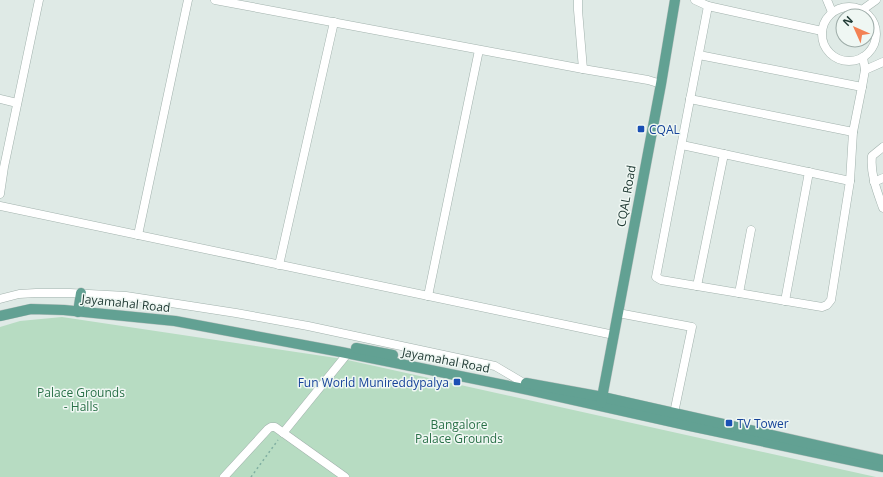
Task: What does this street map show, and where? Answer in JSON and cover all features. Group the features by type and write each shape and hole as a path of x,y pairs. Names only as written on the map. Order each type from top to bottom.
{"main road":[{"name":"CQAL Road","path":"602,401 661,84 675,0"},
{"path":"79,309 81,293"},
{"name":"Jayamahal Road","path":"0,310 37,303 175,321 344,350 372,350 522,382 882,463"},
{"name":"Jayamahal Road","path":"0,316 31,309 79,309"},
{"name":"Jayamahal Road","path":"372,350 529,390 674,413 882,463"}],"street":[{"path":"0,194 4,150 17,103 39,0"},
{"path":"138,235 188,0"},
{"path":"215,0 479,50 648,80 661,84"},
{"path":"578,0 582,69"},
{"path":"695,0 708,6 822,31"},
{"path":"827,0 832,12"},
{"path":"865,8 876,0"},
{"path":"708,6 656,277 661,280 822,307 827,305 831,300 850,181 853,132 865,70 862,57"},
{"path":"839,8 847,6 857,8"},
{"path":"835,10 826,18 822,31 823,44 828,52 835,58 844,61 862,57 872,48"},
{"path":"279,265 334,22"},
{"path":"428,296 479,50"},
{"path":"699,56 862,87"},
{"path":"865,70 883,62"},
{"path":"690,99 853,132"},
{"path":"0,100 17,103"},
{"path":"682,145 850,181"},
{"path":"883,147 872,156 871,164 874,182 883,208"},
{"path":"697,286 724,154"},
{"path":"785,301 809,172"},
{"path":"874,182 883,178"},
{"path":"0,206 614,335"},
{"path":"739,293 751,230"},
{"path":"0,299 19,294 36,293 81,293 126,296 308,326 372,350"},
{"path":"618,314 692,327 674,413"},
{"path":"283,433 344,350"},
{"path":"224,477 271,427 283,433 338,474 345,477"}],"path":[{"path":"252,477 283,433"}],"green space":[{"name":"Palace Grounds - Halls","path":"62,317 343,359 876,477 0,477 0,327 20,321"}],"place":[{"name":"CQAL","path":"641,129"},
{"name":"Fun World Munireddypalya","path":"457,382"},
{"name":"TV Tower","path":"729,423"}],"park label":[{"name":"Bangalore Palace Grounds","path":"459,431"}]}
